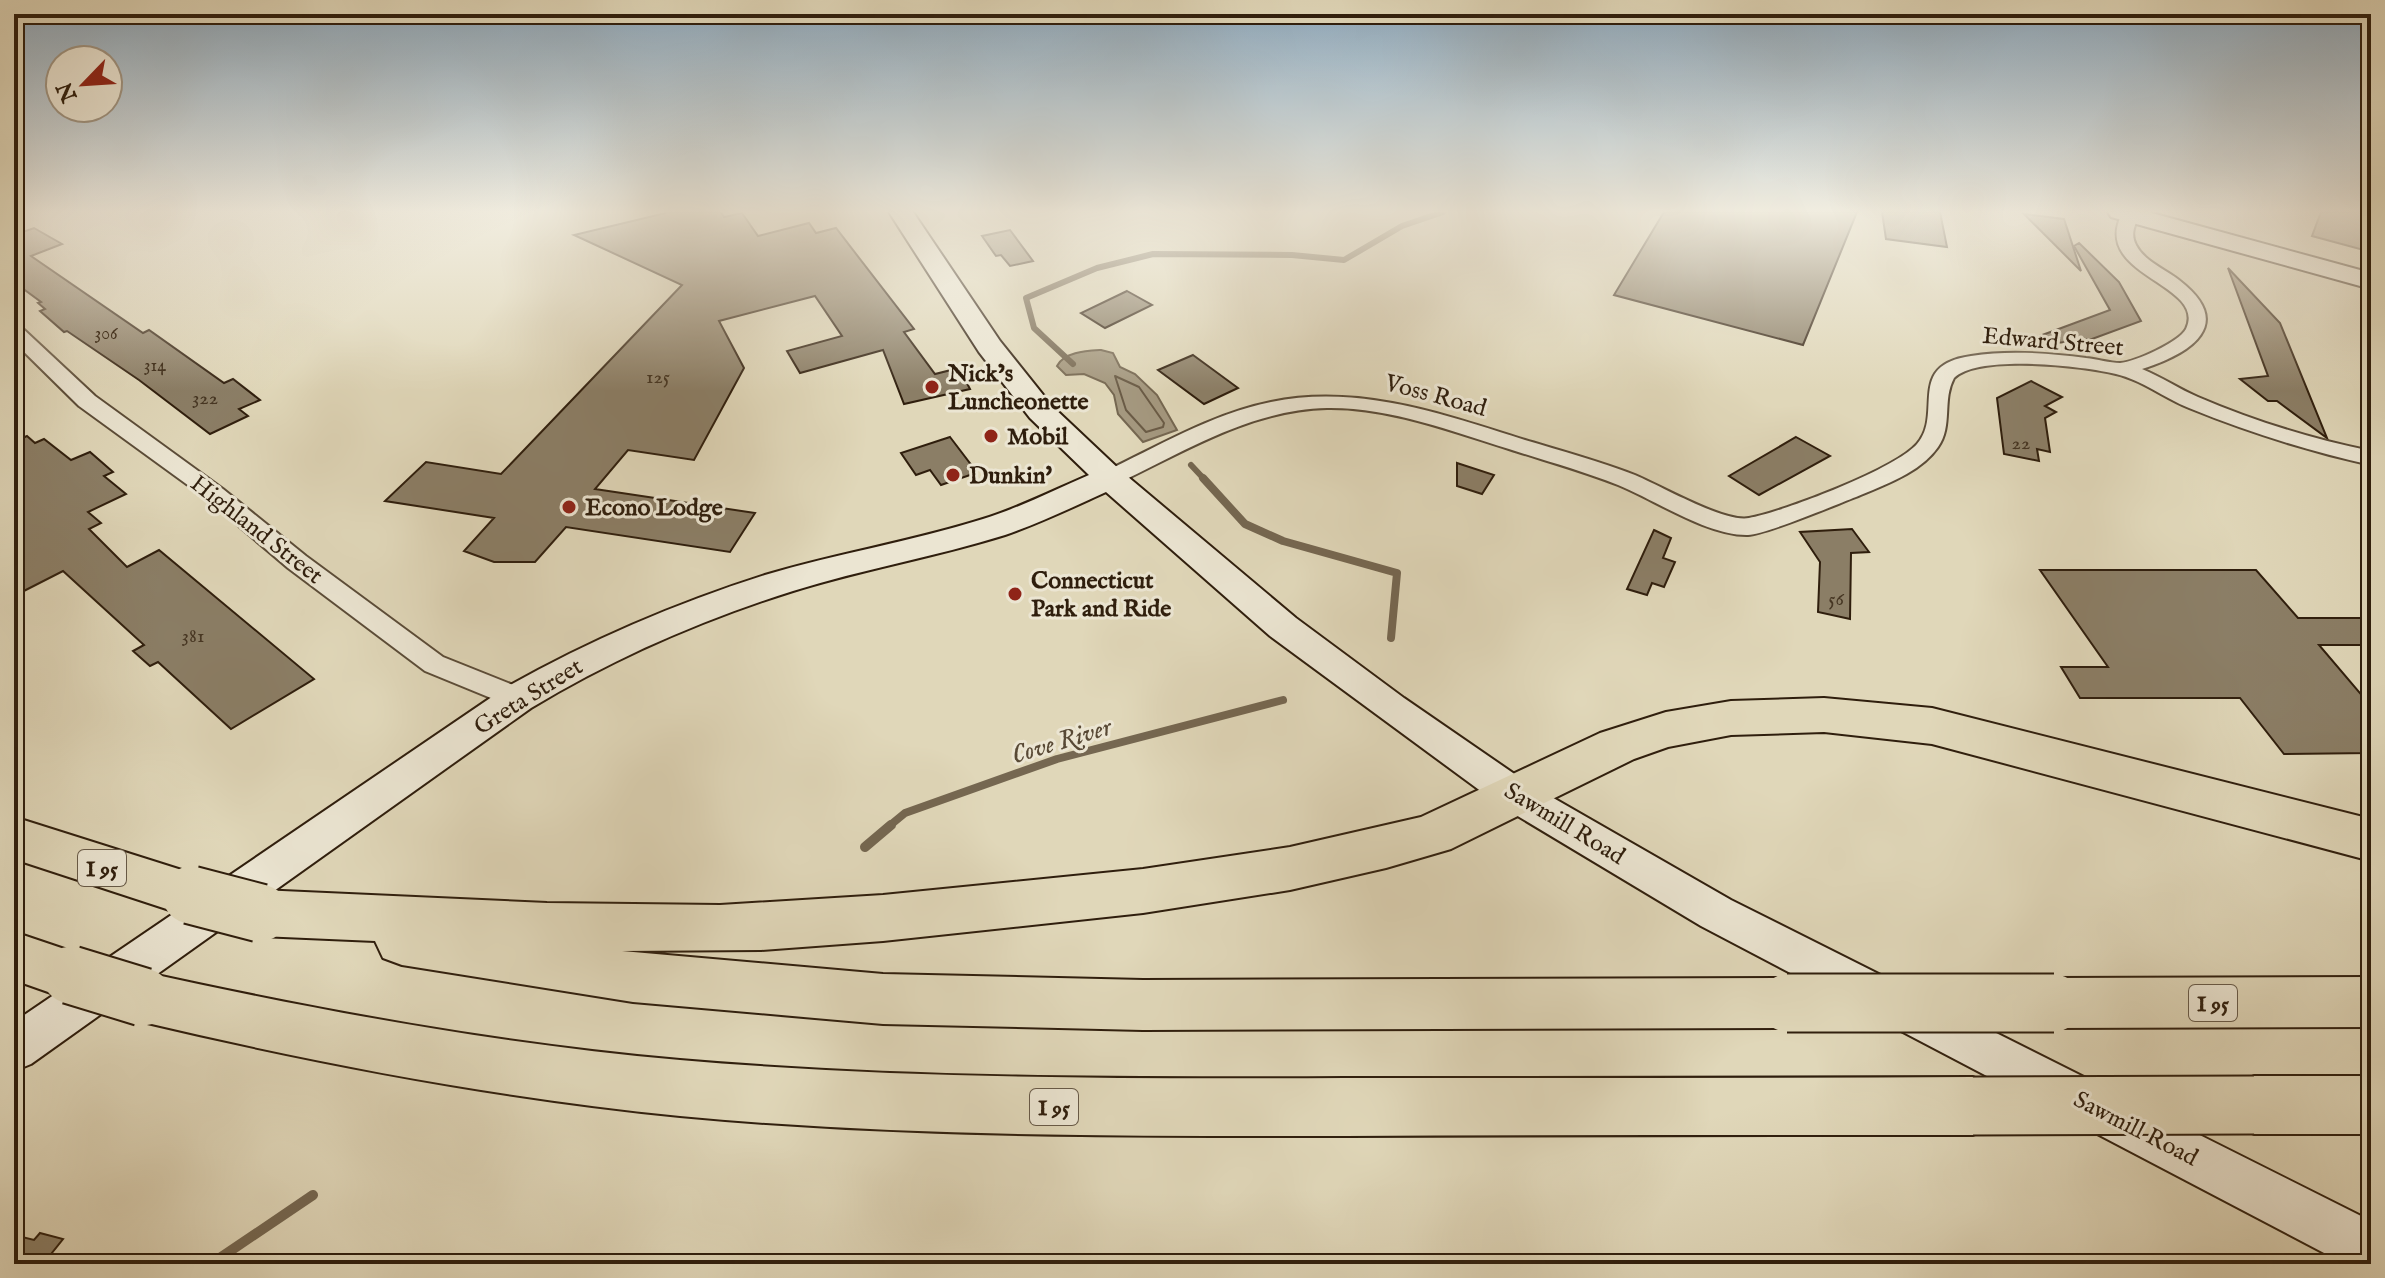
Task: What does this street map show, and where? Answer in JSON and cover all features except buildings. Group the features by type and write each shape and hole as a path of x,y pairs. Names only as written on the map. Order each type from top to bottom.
{"highway":[{"path":"260,913 690,928 783,926 1131,894 1272,871 1433,834 1617,746 1666,730 1731,718 1824,715 1932,726 2371,840"},
{"name":"I 95","path":"14,838 191,895 260,913 397,941 633,977 883,999 1143,1005 2371,1002"},
{"name":"I 95","path":"14,956 143,997 246,1021 489,1064 748,1094 884,1103 1195,1108 2371,1105"}],"main road":[{"name":"Sawmill Road","path":"939,272 1028,398 1110,478 1283,627 1515,795 1716,913 2371,1249"},
{"path":"2337,272 2371,281"},
{"name":"Greta Street","path":"14,1049 518,698 562,671 698,608 823,570 974,533 1110,478"}],"street":[{"path":"2122,369 2165,355 2183,345 2195,332 2199,319 2193,305 2182,292 2154,272"},
{"name":"Highland Street","path":"14,331 87,401 215,494 297,562 434,664 518,698"},
{"name":"Edward Street","path":"1749,527 1883,476 1916,457 1927,448 1935,433 1940,382 1958,364 1989,358 2122,369 2268,431 2324,449 2371,458"},
{"name":"Voss Road","path":"1110,478 1261,411 1313,403 1360,404 1422,415 1612,474 1717,520 1749,527"}],"water":[{"path":"1101,350 1113,353 1120,367 1135,374 1157,395 1177,430 1143,442 1118,414 1114,395 1105,383 1084,374 1066,375 1057,366 1070,355"}],"waterway":[{"name":"Cove River","path":"1073,364 1034,328 1026,298 1088,272"},
{"name":"Cove River","path":"1191,465 1205,480"},
{"name":"Cove River","path":"1203,478 1245,524 1283,541 1397,573 1391,638"},
{"name":"Cove River","path":"888,827 905,813 1057,759 1283,700"},
{"name":"Cove River","path":"865,847 891,825"},
{"name":"Cove River","path":"211,1264 313,1195"}],"place":[{"name":"Nick’s Luncheonette","path":"932,387"},
{"name":"Mobil","path":"991,436"},
{"name":"Dunkin'","path":"953,475"},
{"name":"Econo Lodge","path":"569,507"},
{"name":"Connecticut Park and Ride","path":"1015,594"}]}
